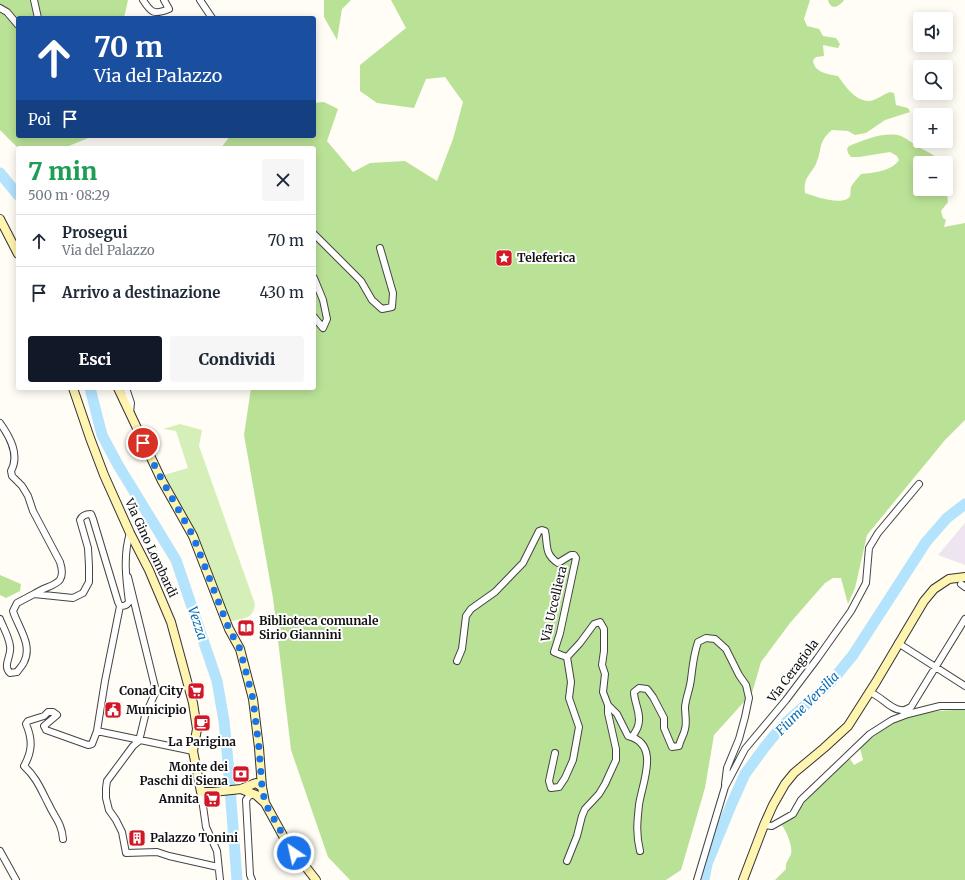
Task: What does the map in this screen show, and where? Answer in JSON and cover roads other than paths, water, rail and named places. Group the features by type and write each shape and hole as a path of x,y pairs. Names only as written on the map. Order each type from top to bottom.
{"main road":[{"path":"0,219 16,250"},
{"name":"Via Gino Lombardi","path":"74,390 104,476 149,570 171,622 193,703 197,729 193,751 201,792"},
{"path":"119,390 162,480 193,536 229,629 240,649 253,699 265,803 287,842 316,880"},
{"path":"743,880 764,825 785,784 794,773 848,726 924,601 934,589 949,579 964,583"},
{"path":"201,792 219,792 241,789 256,783 262,787"},
{"path":"254,794 260,792 262,787"},
{"path":"241,789 254,794 265,803"}],"street":[{"path":"34,0 38,16"},
{"path":"142,0 154,13 159,13 169,9 164,0"},
{"path":"200,0 211,16"},
{"path":"0,8 7,12 16,23"},
{"path":"316,236 361,281 372,300 382,309 392,307 393,293 380,248"},
{"path":"316,283 323,300 326,319 323,328 316,319"},
{"path":"127,390 130,403 130,415"},
{"path":"0,423 10,440 16,455 11,471 12,476 22,486 28,496 33,511 60,562 62,570 60,581 17,603 13,610 27,643 27,653 24,662 17,672 10,673 7,670 6,666 10,656 10,646 0,619"},
{"name":"Via Ceragiola","path":"697,880 725,787 745,749 786,700 817,659 858,600 866,583 869,548 878,533 919,484"},
{"path":"34,594 73,598 83,593 89,582 89,566 88,548 80,520 81,517 86,514 91,514 120,606 97,731 92,744 88,745 46,730 44,726 56,715 53,712 48,712 44,716 28,721 26,724 29,729 32,748 24,766 41,787 62,830 63,839"},
{"name":"Via Uccelliera","path":"457,661 462,649 466,616 471,609 496,592 507,582 523,563 539,531 542,530 545,531 547,550 552,559 558,563 571,555 574,555 576,558 560,633 554,652 567,657"},
{"path":"120,606 124,606 129,602 125,572 127,542 130,533"},
{"path":"125,572 130,579 156,691 145,716 139,741 133,746 107,781 106,798 109,810 122,832 126,853 157,852 218,867"},
{"path":"869,692 897,710 903,711 911,707 965,619"},
{"path":"555,753 550,781 551,788 559,786 565,778 573,760 579,727 569,698 570,682 567,657 594,624 600,622 604,629 604,651 602,665 605,674 603,692 608,705 608,713 616,749 616,760 599,794 585,808 577,836 567,861"},
{"path":"632,737 638,726 639,712 634,700 634,692 639,688 647,689 664,718 664,728 672,747 679,746 680,739 686,728 686,698 692,680 692,664 698,642 706,638 715,640 726,649 739,675 746,685 749,698 739,740 727,768 725,787"},
{"path":"898,643 965,686"},
{"path":"608,705 617,714 628,736 632,737 644,746 648,762 637,821 637,836 640,851"},
{"path":"764,825 772,826 793,814 801,800 870,734 892,720 908,714 940,706 965,706"},
{"path":"97,731 139,741 193,751"},
{"path":"201,792 206,827 217,851 219,878"},
{"path":"252,880 250,875 246,800 249,796 254,794"},
{"path":"0,850 16,880"}],"waterway":[{"name":"Vezza","path":"0,173 16,193"},
{"name":"Vezza","path":"91,390 102,435 118,465 176,560 217,681 224,721 237,880"},
{"name":"Fiume Versilia","path":"704,880 707,864 745,774 782,726 831,682 853,655 926,542 947,518 965,504"}],"place":[{"name":"Teleferica","path":"504,258"},
{"name":"Biblioteca comunale Sirio Giannini","path":"246,628"},
{"name":"Conad City","path":"196,691"},
{"name":"Municipio","path":"113,710"},
{"name":"La Parigina","path":"202,723"},
{"name":"Monte dei Paschi di Siena","path":"241,774"},
{"name":"Annita","path":"212,799"},
{"name":"Palazzo Tonini","path":"137,838"}]}
